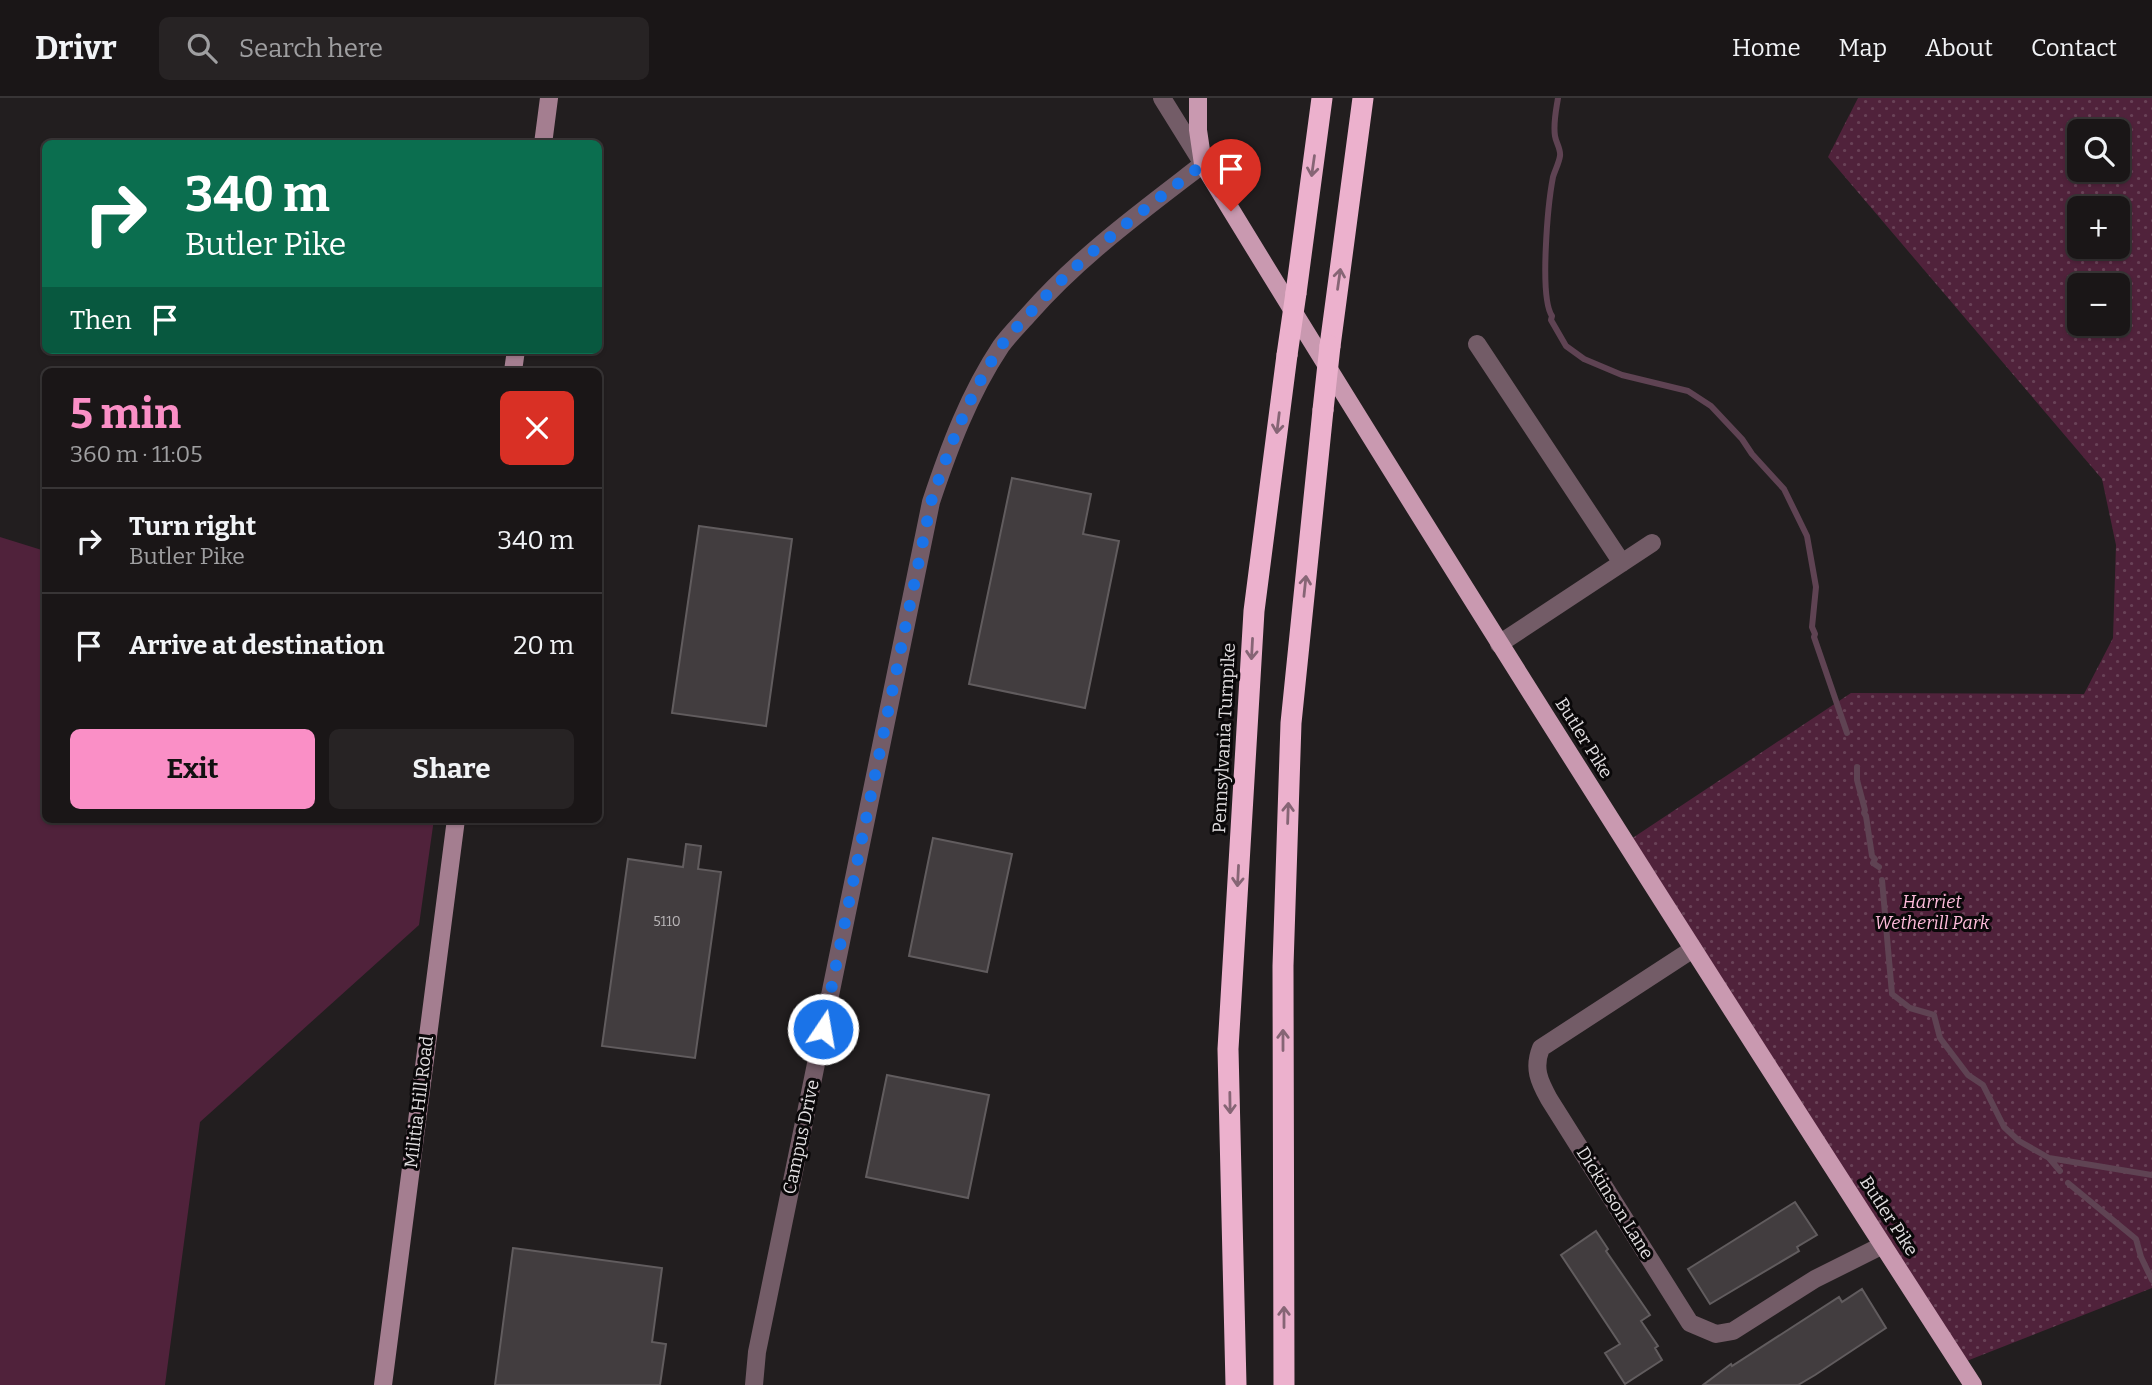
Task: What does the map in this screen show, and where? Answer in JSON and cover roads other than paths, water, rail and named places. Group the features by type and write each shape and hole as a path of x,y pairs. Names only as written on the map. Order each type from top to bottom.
{"highway":[{"name":"Pennsylvania Turnpike","path":"1236,1385 1228,1049 1254,611 1322,98"},
{"path":"1284,1385 1283,966 1291,723 1330,346 1363,98"}],"main road":[{"name":"Butler Pike","path":"1198,98 1198,130 1203,164 1359,421 1499,644 1973,1385"}],"street":[{"path":"544,140 549,98"},
{"path":"1162,98 1203,164"},
{"name":"Campus Drive","path":"754,1385 757,1352 931,502 946,455 967,406 1002,345 1057,282 1203,164"},
{"path":"1477,344 1622,563"},
{"path":"1499,644 1653,543"},
{"name":"Militia Hill Road","path":"383,1385 455,823"},
{"name":"Dickinson Lane","path":"1693,949 1541,1048 1536,1062 1539,1081 1549,1099 1690,1323 1716,1334 1733,1331 1815,1279 1883,1245"}],"waterway":[{"path":"1558,98 1554,131 1560,156 1551,190 1545,271 1551,320 1566,346 1584,359 1622,375 1688,391 1711,406 1784,489 1807,536 1816,587 1812,627 1814,637 1847,733"},
{"path":"1857,767 1857,780 1872,856 1875,859 1873,863 1879,867"},
{"path":"1882,880 1892,994 1910,1008 1934,1015 1940,1038 1968,1075 1983,1085 2004,1127 2019,1141 2049,1158 2060,1171"},
{"path":"2049,1158 2152,1175"},
{"path":"2068,1183 2136,1239 2152,1280"}],"park label":[{"name":"Harriet Wetherill Park","path":"1932,912"}]}
